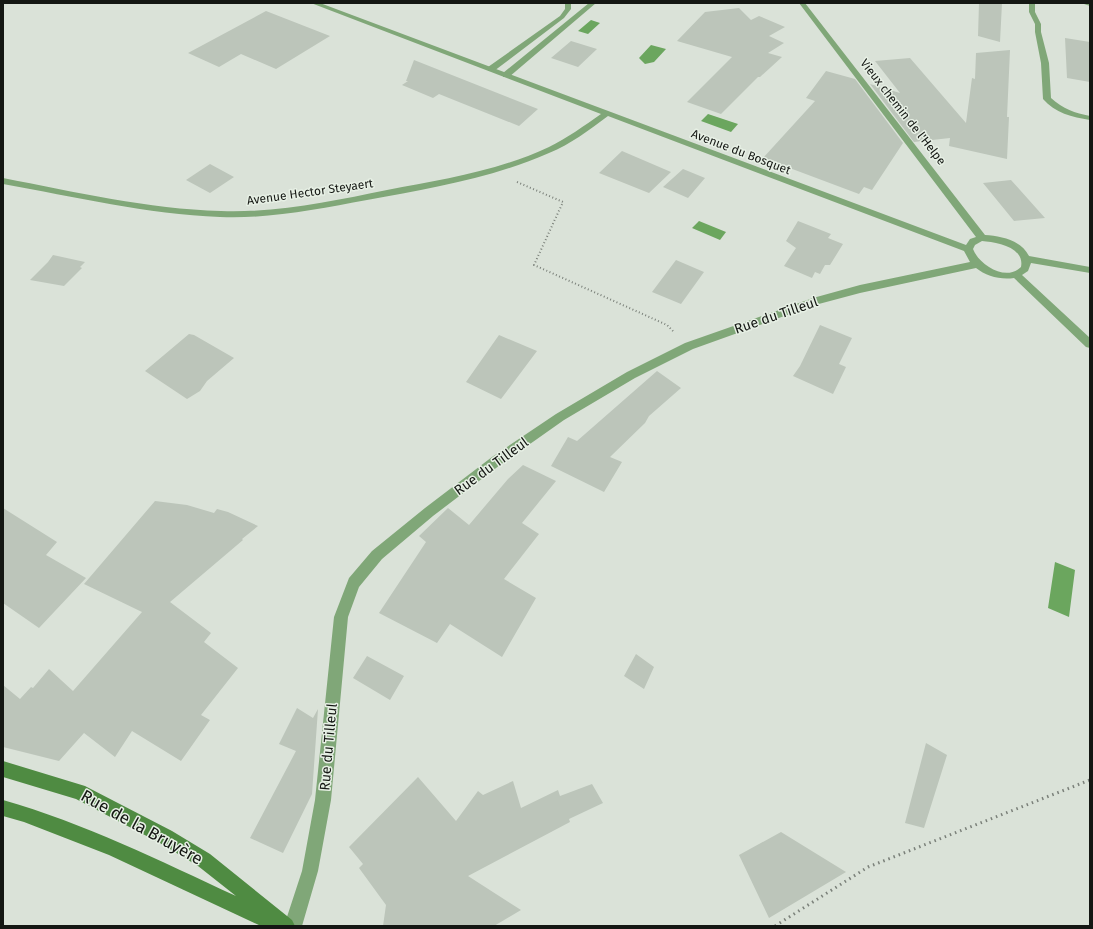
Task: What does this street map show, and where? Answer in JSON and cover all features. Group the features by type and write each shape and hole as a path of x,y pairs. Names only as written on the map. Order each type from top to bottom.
{"main road":[{"name":"Rue de la Bruyère","path":"3,769 79,792 166,837 204,860 286,926"},
{"name":"Rue de la Bruyère","path":"3,808 24,814 113,848 281,926"}],"street":[{"name":"Avenue du Bosquet","path":"314,3 968,249"},
{"path":"491,69 562,17 568,9 568,3"},
{"path":"506,75 593,3"},
{"name":"Vieux chemin de l'Helpe","path":"802,3 982,238"},
{"path":"1032,3 1032,12 1038,24 1038,32 1045,63 1048,99 1056,107 1073,115 1090,118"},
{"path":"1086,3 1090,4"},
{"name":"Avenue Hector Steyaert","path":"3,181 136,205 220,214 259,213 339,202 491,172 546,152 558,146 606,114"},
{"path":"982,238 1000,239 1009,243 1022,253 1026,259 1024,268 1015,274 1008,275 991,272 976,264 968,249 970,244 982,238"},
{"path":"1026,259 1090,270"},
{"name":"Rue du Tilleul","path":"294,926 310,871 324,800 328,738 341,617 354,583 378,556 429,512 496,461 560,417 631,376 689,346 813,302 860,289 976,264"},
{"path":"1015,274 1090,344"}],"path":[{"path":"491,172 563,202 534,265 667,325 689,346"},
{"path":"775,926 868,868 1090,780"}],"shaded area":[{"path":"591,20 600,23 588,34 578,31"},
{"path":"651,45 666,49 654,62 645,64 639,58"},
{"path":"708,114 738,124 731,132 701,121"},
{"path":"699,221 726,232 720,240 692,228"},
{"path":"1055,562 1075,570 1069,617 1048,608"}],"building":[{"path":"979,3 1002,3 1000,42 978,36"},
{"path":"739,8 751,20 759,16 785,27 769,36 784,43 768,53 782,57 760,77 758,77 721,114 687,102 732,57 677,41 705,12"},
{"path":"266,11 330,36 276,69 241,54 219,67 188,53"},
{"path":"1065,38 1090,42 1090,82 1067,78"},
{"path":"571,41 597,49 578,67 551,58"},
{"path":"1010,50 1007,159 949,146 950,138 914,142 870,84 900,93 875,61 910,58 966,123 972,78 975,79 976,53"},
{"path":"414,60 538,109 519,126 439,94 433,98 402,85 408,81 406,81"},
{"path":"826,71 855,79 903,143 872,190 864,187 859,194 763,158 815,101 806,98"},
{"path":"622,151 671,172 649,193 599,173"},
{"path":"210,164 234,177 210,193 186,180"},
{"path":"683,169 705,178 688,198 663,187"},
{"path":"1011,180 1045,218 1014,221 983,183"},
{"path":"798,221 831,234 828,238 843,244 830,265 825,265 820,274 815,272 812,278 784,266 796,248 786,241"},
{"path":"53,255 85,262 80,267 82,268 64,286 30,280 48,262"},
{"path":"676,260 704,272 681,304 652,292"},
{"path":"820,325 852,338 839,364 846,367 833,394 793,376 800,366"},
{"path":"189,334 194,335 234,358 207,381 200,391 187,399 145,371"},
{"path":"499,335 537,351 501,399 466,382"},
{"path":"657,371 681,388 649,416 645,423 610,457 622,462 604,492 551,466 568,437 577,441"},
{"path":"523,465 556,481 522,523 539,534 504,579 536,598 502,657 450,624 437,643 379,613 426,542 419,536 448,508 469,525 508,479"},
{"path":"155,501 187,505 214,513 217,509 228,512 258,526 170,602 211,633 204,642 238,668 201,715 210,720 181,761 132,731 115,757 84,733 59,761 3,747 3,685 20,699 31,687 33,688 49,669 73,691 142,612 84,584"},
{"path":"3,508 57,542 46,555 86,578 39,628 3,603"},
{"path":"636,654 654,667 644,689 624,676"},
{"path":"367,656 404,676 390,700 353,678"},
{"path":"297,708 313,718 318,709 312,794 283,853 250,838 296,751 279,744"},
{"path":"926,743 947,755 924,828 905,823"},
{"path":"418,777 456,821 478,791 483,795 513,781 521,808 558,790 560,796 592,784 603,803 569,819 570,822 468,876 521,910 494,926 383,926 386,905 359,868 363,864 349,847"},
{"path":"781,832 846,872 769,918 739,855"}]}
